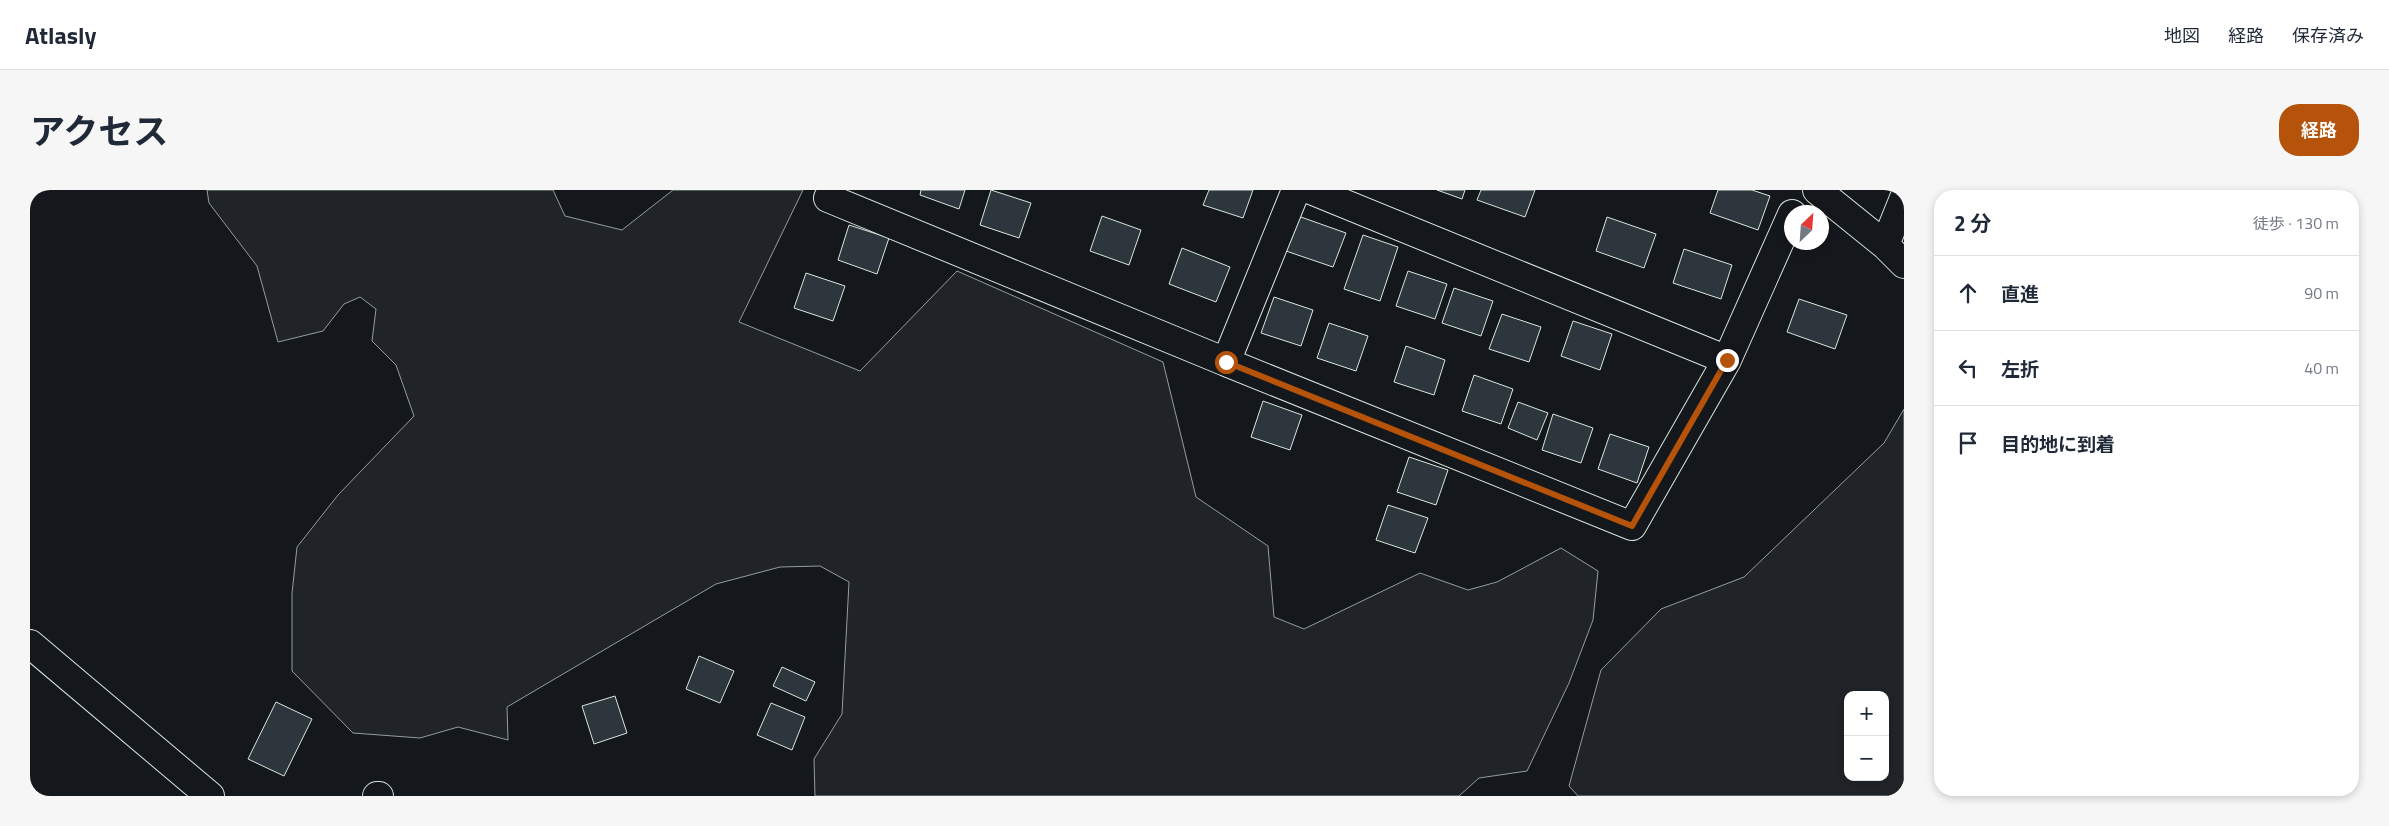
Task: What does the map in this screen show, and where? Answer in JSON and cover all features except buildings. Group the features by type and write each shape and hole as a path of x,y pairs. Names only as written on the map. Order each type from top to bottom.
{"street":[{"path":"1226,362 1296,190"},
{"path":"1311,190 1727,360"},
{"path":"1795,205 1802,190"},
{"path":"1817,190 1885,245 1904,264"},
{"path":"828,198 1226,362 1632,526 1727,360 1784,231"},
{"path":"1885,245 1904,198"},
{"path":"30,644 210,796"}],"shaded area":[{"path":"207,190 553,190 565,216 622,230 673,190 803,190 739,322 860,371 957,271 1163,362 1196,497 1268,546 1274,617 1304,629 1420,573 1468,590 1497,582 1561,548 1598,571 1593,620 1569,683 1527,771 1479,778 1459,796 815,796 814,759 842,714 849,582 820,566 780,567 716,584 507,707 508,740 458,727 420,738 353,733 292,671 292,593 297,547 338,495 414,416 396,365 372,341 376,309 360,297 344,304 323,331 278,342 257,266 209,203"},
{"path":"1904,409 1904,796 1578,796 1569,786 1601,670 1661,609 1744,577 1884,443"}],"route":[{"path":"1226,362 1632,526 1727,360"}]}
